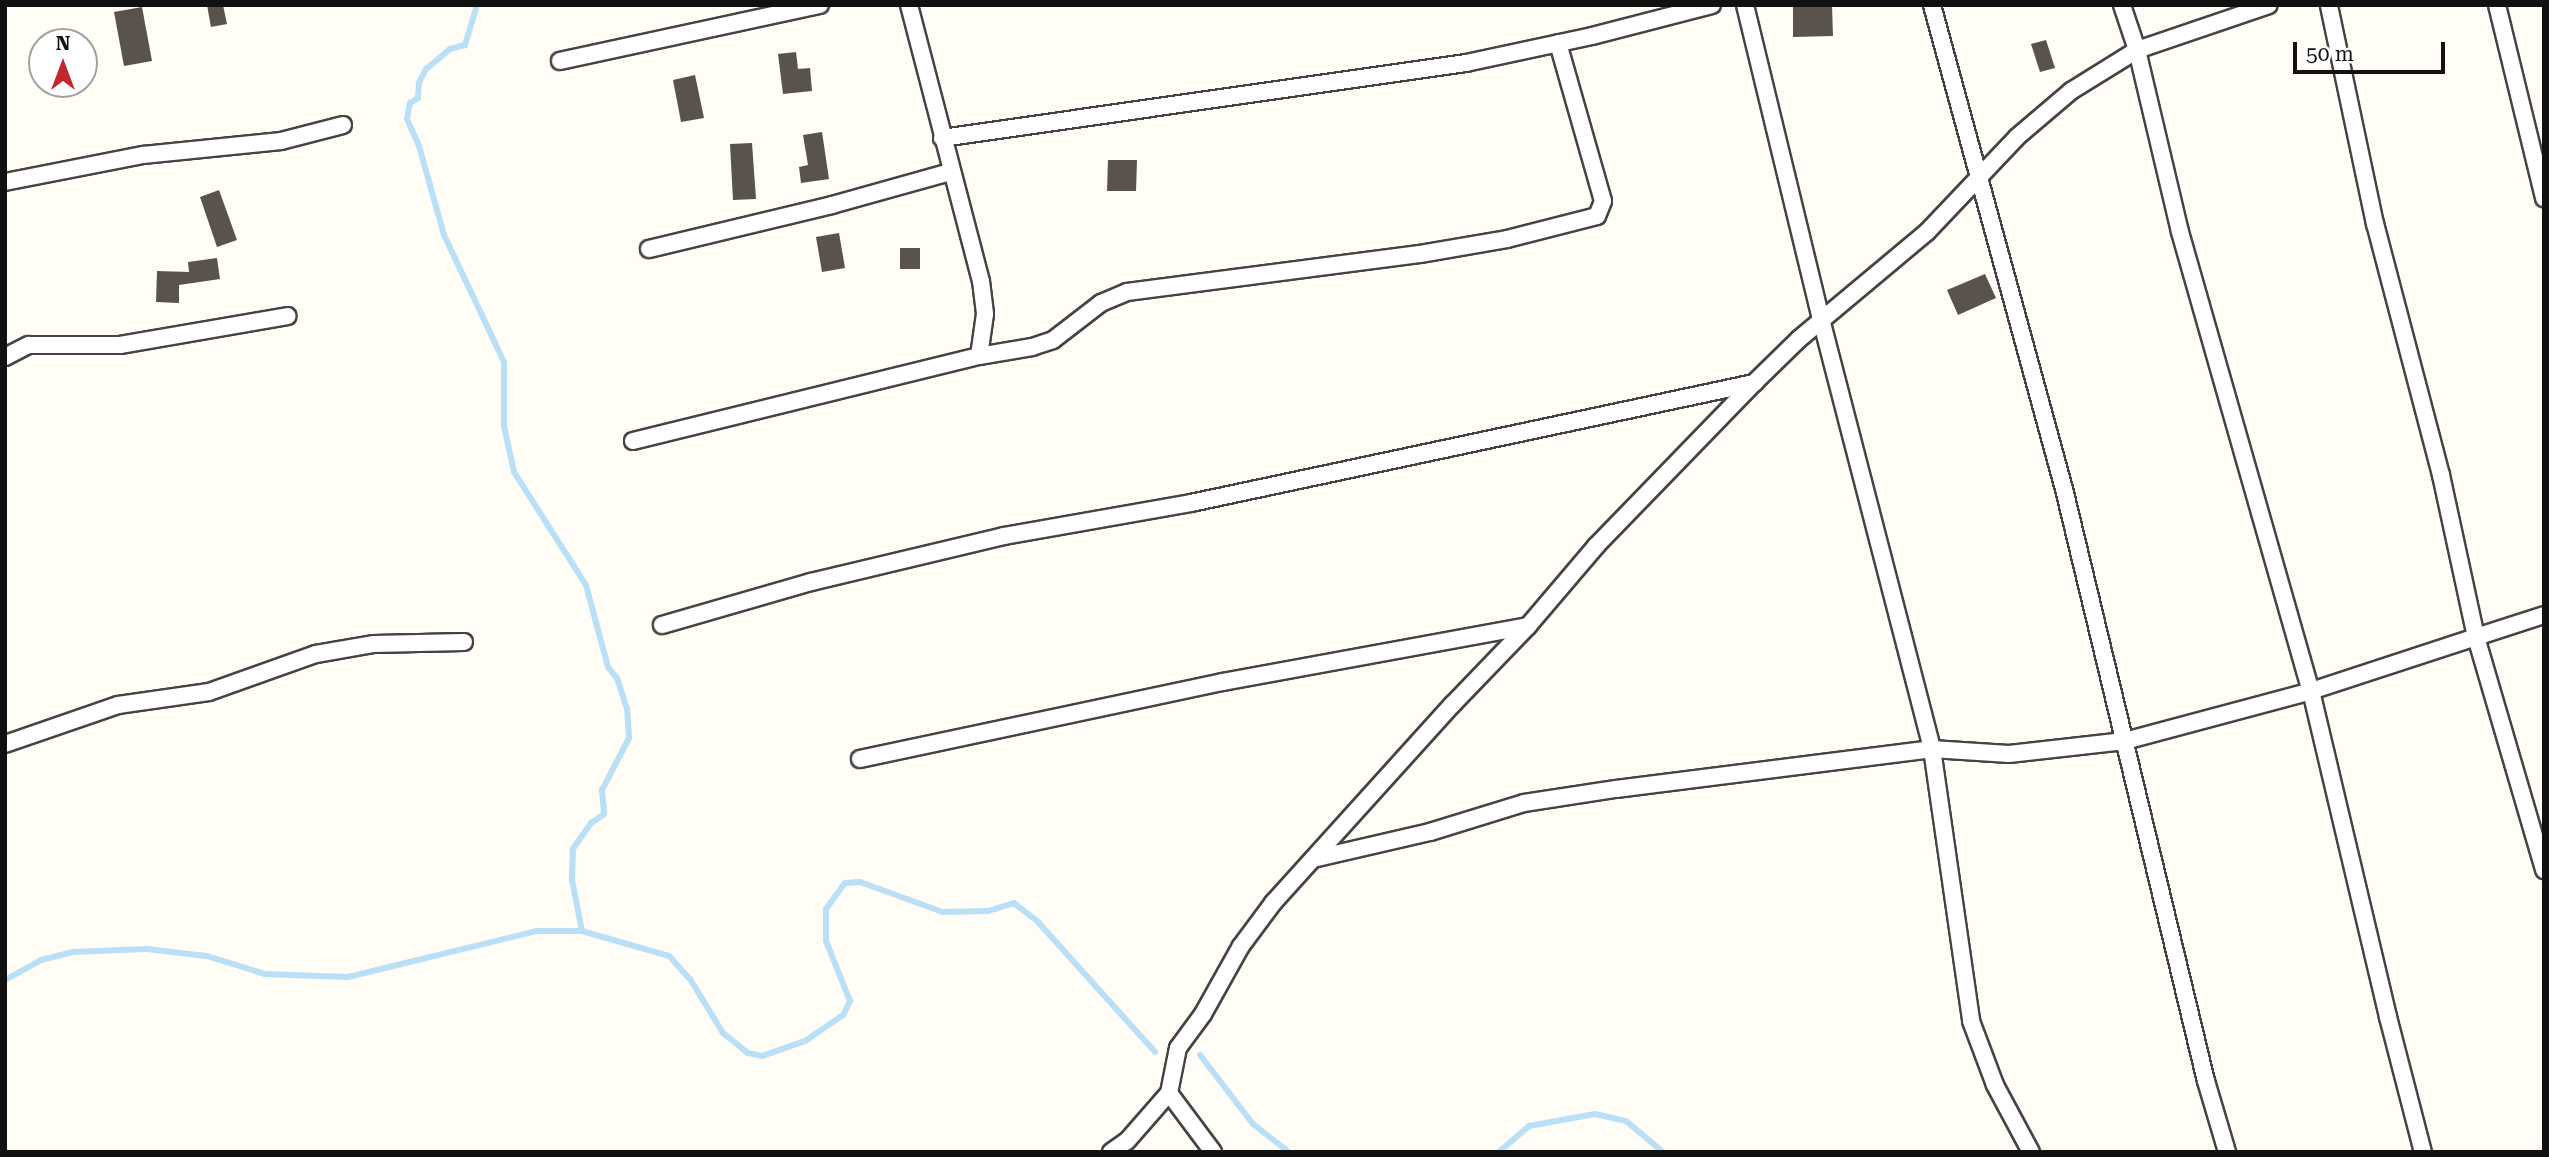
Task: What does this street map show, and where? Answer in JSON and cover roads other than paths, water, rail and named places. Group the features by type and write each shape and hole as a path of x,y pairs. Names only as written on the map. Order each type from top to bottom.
{"street":[{"path":"560,61 820,5"},
{"path":"909,5 983,295 984,333 979,356"},
{"path":"942,138 1466,63 1712,5"},
{"path":"1745,5 1822,323 1933,750 1970,1021 1996,1085 2031,1152"},
{"path":"1932,5 2065,493 2206,1081 2227,1152"},
{"path":"2122,5 2137,50 2180,232 2311,691 2388,1017 2423,1152"},
{"path":"1111,1152 1127,1141 1169,1093 1178,1048 1203,1014 1241,946 1273,903 1453,704 1528,626 1596,546 1754,383 1799,339 1822,323 1927,232 2017,137 2062,99 2137,50 2269,5"},
{"path":"2329,5 2375,224 2441,475 2476,637 2544,870"},
{"path":"2497,5 2544,198"},
{"path":"633,442 979,356 1032,347 1053,340 1101,303 1127,292 1420,254 1507,239 1597,216 1603,201 1558,43"},
{"path":"5,182 142,155 281,141 343,125"},
{"path":"649,249 832,205 950,172"},
{"path":"5,357 29,345 120,345 288,316"},
{"path":"662,625 757,596 926,553 1294,483 1754,383"},
{"path":"1314,859 1430,832 1524,803 1933,750 2009,754 2125,741 2311,691 2544,615"},
{"path":"860,759 1223,682 1528,626"},
{"path":"5,744 118,705 209,692 326,652 374,644 464,642"},
{"path":"1169,1093 1213,1152"}],"waterway":[{"path":"477,5 465,45 450,49 426,69 419,83 418,98 410,103 407,119 419,146 444,235 504,362 504,426 514,472 586,585 608,667 617,678 627,708 629,738 602,790 604,814 591,823 573,849 572,880 582,931"},
{"path":"5,980 41,960 72,952 147,949 207,956 265,974 348,977 536,931 582,931 669,956 690,979 723,1033 748,1053 762,1056 805,1041 843,1015 850,1001 826,941 826,909 845,883 860,882 943,912 988,911 1014,903 1038,922 1155,1052"},
{"path":"1200,1055 1253,1124 1289,1152"},
{"path":"1499,1152 1529,1126 1595,1114 1626,1121 1663,1152"}]}
